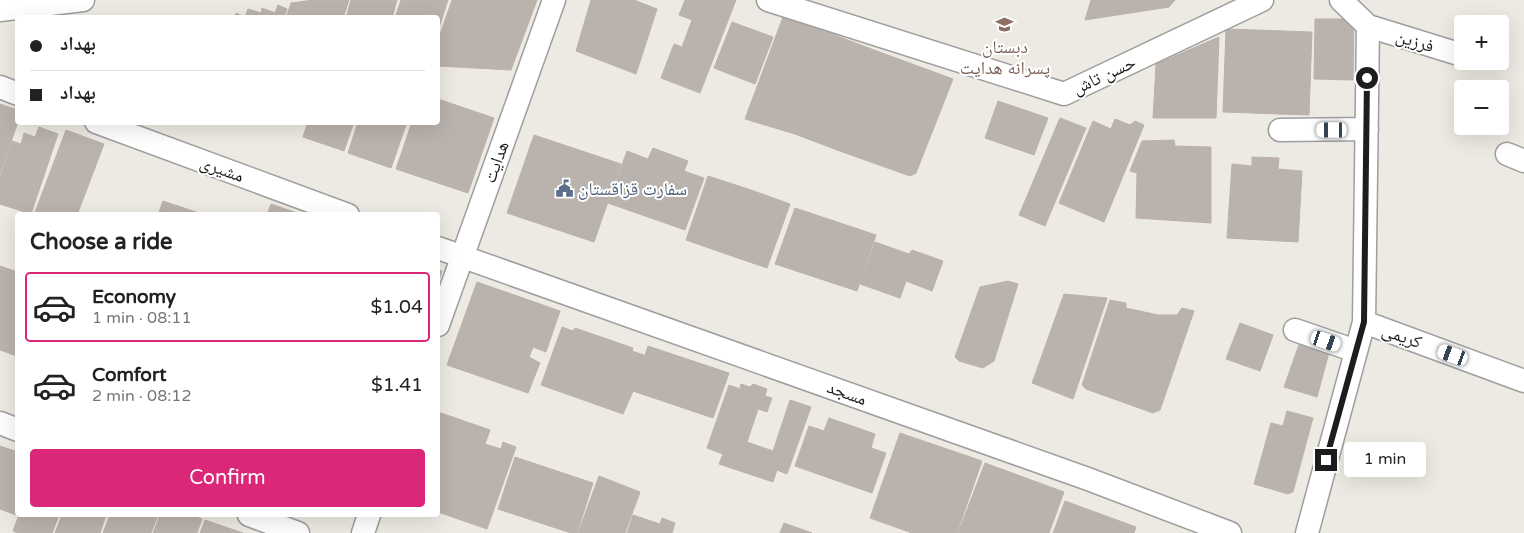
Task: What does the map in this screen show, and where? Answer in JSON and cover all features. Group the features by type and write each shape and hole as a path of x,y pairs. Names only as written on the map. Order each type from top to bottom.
{"street":[{"path":"0,10 83,0"},
{"name":"هدایت","path":"440,319 554,0"},
{"name":"حسن تاش","path":"768,0 1064,94 1262,0"},
{"path":"1307,533 1364,322 1368,26 1341,0"},
{"name":"فرزین","path":"1368,26 1454,53"},
{"path":"0,88 15,93"},
{"name":"مشیری","path":"104,125 340,212"},
{"path":"1280,130 1367,129"},
{"path":"440,249 462,257"},
{"name":"مسجد","path":"462,257 1088,479 1230,533"},
{"name":"کریمی","path":"1364,322 1524,381"},
{"path":"1295,330 1356,351"},
{"path":"0,423 15,429"},
{"path":"254,517 298,533"},
{"path":"362,533 368,517"}],"building":[{"path":"314,0 349,0 344,15 287,15 291,3"},
{"path":"351,0 397,0 393,15 347,15"},
{"path":"401,0 448,0 440,25 440,15 396,15"},
{"path":"452,0 537,0 511,70 440,66 440,34"},
{"path":"591,0 634,0 657,9 636,74 576,51"},
{"path":"685,0 736,0 700,93 661,78 674,44 682,47 692,20 679,15"},
{"path":"1091,0 1175,0 1169,7 1085,20"},
{"path":"278,5 287,9 285,15 246,15 248,9 261,13 262,8 275,13"},
{"path":"783,17 832,34 795,134 745,119"},
{"path":"1315,19 1354,19 1353,80 1314,79"},
{"path":"732,22 773,37 755,84 714,68"},
{"path":"1226,29 1312,32 1309,115 1223,112"},
{"path":"832,34 874,50 837,150 795,134"},
{"path":"1219,37 1216,118 1153,118 1156,64"},
{"path":"874,50 953,79 916,173 910,176 837,150"},
{"path":"440,100 494,118 468,193 396,169 411,125 440,125"},
{"path":"998,101 1048,118 1034,155 985,138"},
{"path":"0,104 15,109 15,125 17,125 0,173"},
{"path":"1060,118 1086,128 1045,226 1019,215"},
{"path":"1115,119 1130,125 1135,121 1144,125 1104,222 1059,203 1093,121 1111,129"},
{"path":"307,125 353,125 344,151 303,137"},
{"path":"357,125 406,125 391,168 348,153"},
{"path":"39,127 58,134 32,212 25,212 0,204 0,177 12,141 21,144 24,133 35,137"},
{"path":"66,130 104,144 78,212 35,212"},
{"name":"سفارت قزاقستان","path":"534,135 621,164 594,242 507,213"},
{"path":"1174,140 1175,146 1211,147 1211,223 1136,218 1137,173 1130,171 1142,141"},
{"path":"653,148 688,161 684,171 704,178 685,230 608,203 627,151 648,159"},
{"path":"1252,157 1279,158 1278,169 1302,171 1298,242 1227,238 1232,164 1252,166"},
{"path":"708,176 751,190 729,255 686,240"},
{"path":"751,190 790,204 767,268 729,255"},
{"path":"163,201 196,212 159,212"},
{"path":"271,204 294,212 268,212"},
{"path":"795,208 876,235 857,291 775,264"},
{"path":"875,242 909,254 912,250 943,261 932,291 906,281 900,298 860,284"},
{"path":"0,266 15,271 15,355 0,350"},
{"path":"1008,281 1018,284 994,361 983,368 959,361 955,357 980,287"},
{"path":"477,282 560,311 546,352 533,347 529,357 540,363 528,393 447,365"},
{"path":"1064,294 1107,298 1073,399 1032,383"},
{"path":"1110,300 1126,303 1126,308 1158,315 1177,315 1182,308 1194,311 1160,410 1153,413 1086,389 1082,385"},
{"path":"1240,323 1273,335 1260,371 1226,359"},
{"path":"562,327 573,331 575,328 633,348 632,351 644,355 633,391 623,414 541,385"},
{"path":"1302,336 1331,345 1317,397 1284,387"},
{"path":"648,346 729,373 713,418 633,391"},
{"path":"741,384 750,387 753,384 767,389 765,396 772,398 767,412 758,409 747,442 773,451 790,400 811,407 787,474 777,470 773,482 719,464 723,454 707,448 729,385 740,389"},
{"path":"1287,411 1313,418 1293,492 1288,494 1254,484 1271,423 1283,426"},
{"path":"440,413 490,430 485,444 501,449 503,442 516,447 487,529 440,513"},
{"path":"829,418 875,434 871,448 886,453 872,493 795,466 809,426 824,431"},
{"path":"900,433 982,461 957,533 912,533 870,518"},
{"path":"0,446 15,451 15,515 0,509"},
{"path":"515,457 593,483 577,533 571,533 498,509"},
{"path":"985,463 1064,492 1049,533 958,533"},
{"path":"599,476 640,492 625,533 578,533"},
{"path":"1065,501 1136,527 1134,533 1053,533"},
{"path":"633,515 660,524 662,518 675,523 672,533 627,533"},
{"path":"18,517 58,517 52,533 18,533 13,531"},
{"path":"61,517 105,517 100,533 55,533"},
{"path":"109,517 157,517 151,533 103,533"},
{"path":"159,517 196,517 202,519 197,533 153,533"},
{"path":"205,520 243,533 200,533"},
{"path":"784,523 812,533 780,533"}],"place":[{"name":"دبستان پسرانه هدایت","path":"1005,24"},
{"name":"سفارت قزاقستان","path":"564,189"}],"route":[{"path":"1326,460 1364,322 1367,78"}]}
